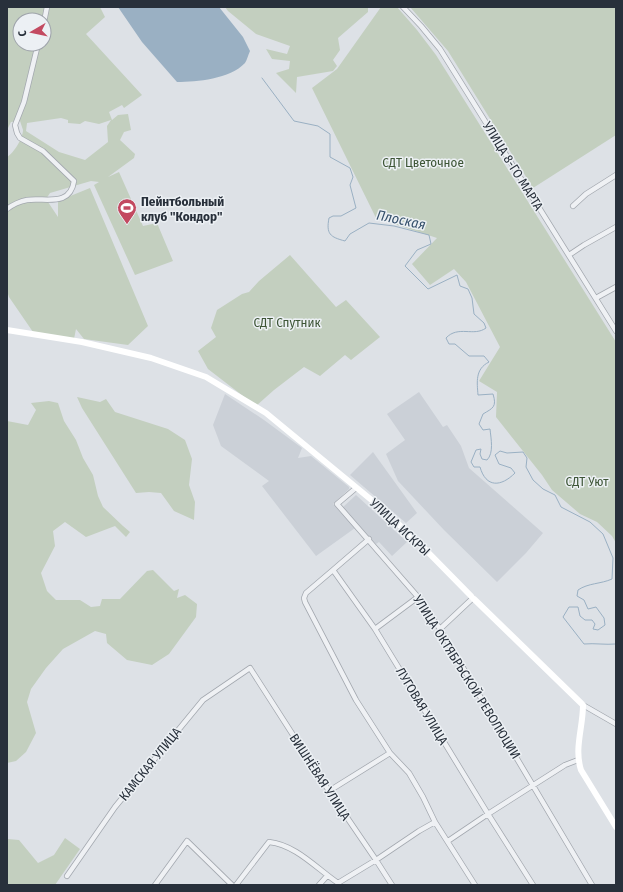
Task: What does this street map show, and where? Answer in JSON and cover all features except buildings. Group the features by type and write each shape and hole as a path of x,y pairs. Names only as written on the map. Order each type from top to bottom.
{"main road":[{"name":"УЛИЦА ИСКРЫ","path":"7,330 82,342 151,358 206,377 266,413 380,507 583,706"},
{"path":"583,706 583,719 578,741 578,760 581,770 616,827"}],"street":[{"name":"УЛИЦА 8-ГО МАРТА","path":"403,7 440,49 616,331"},
{"path":"7,209 10,206 28,200 49,201 63,198 73,189 74,181 62,168 43,151 20,138 16,133 15,125 24,102 36,52"},
{"path":"573,206 586,194 616,175"},
{"path":"569,255 616,227"},
{"path":"596,298 616,287"},
{"name":"УЛИЦА ОКТЯБРЬСКОЙ РЕВОЛЮЦИИ","path":"356,488 337,504 418,597 440,629 592,885"},
{"path":"369,539 306,593 304,602 356,700 390,753 409,774 436,822 475,885"},
{"name":"ЛУГОВАЯ УЛИЦА","path":"333,570 375,628 533,885"},
{"path":"375,628 418,597"},
{"path":"440,629 473,598"},
{"name":"ВИШНЁВАЯ УЛИЦА","path":"250,668 329,791 392,885"},
{"name":"КАМСКАЯ УЛИЦА","path":"67,876 115,807 203,700 250,668"},
{"path":"583,706 616,724"},
{"path":"329,791 390,753"},
{"path":"448,841 565,765 578,760"},
{"path":"236,885 269,842 277,843 290,848 339,884 419,831 436,822"},
{"path":"155,885 187,841 232,885"},
{"path":"319,885 327,876"}],"shaded area":[{"path":"419,392 443,427 447,425 461,446 469,468 543,533 526,553 497,582 444,530 398,481 386,454 405,440 387,414"},
{"path":"225,394 302,448 298,458 311,456 349,487 349,489 333,504 355,528 316,556 262,486 269,481 221,446 213,425"},
{"path":"373,452 417,513 406,523 350,475"},
{"path":"356,495 407,542 392,556 379,542 376,544 342,508"}],"green space":[{"path":"7,7 100,7 105,17 86,34 142,95 124,108 122,105 109,112 112,120 118,115 128,114 131,130 124,132 120,140 135,154 134,158 108,177 119,172 143,226 157,223 173,261 135,275 94,185 99,182 91,181 50,193 46,199 58,217 58,201 90,188 148,326 128,345 84,339 76,329 74,339 33,332 9,297 7,291 7,157 18,145 23,133 20,121 11,122 7,130","holes":["61,118 68,120 68,123 80,124 85,121 99,124 111,120 107,126 108,142 85,160 59,152 26,131 27,123"]},
{"path":"225,7 368,7 368,12 338,38 340,50 333,60 337,66 333,71 297,77 296,93 276,73 289,69 290,61 272,59 266,49 287,54 290,46 256,34"},
{"name":"СДТ Цветочное","path":"381,7 397,7 436,55 616,342 616,543 612,536 597,522 580,514 552,490 496,417 497,392 479,381 500,347 466,282 454,269 430,285 412,264 437,238 376,218 312,88 337,69"},
{"path":"410,7 616,7 616,135 533,188 448,51"},
{"name":"СДТ Спутник","path":"290,255 336,307 346,300 380,337 351,360 345,355 320,376 304,367 256,406 208,369 198,351 216,337 211,328 217,310 242,294 249,292 259,281"},
{"path":"77,397 100,402 106,399 115,412 168,429 185,440 192,459 189,485 195,502 194,520 174,511 161,493 136,493 82,408"},
{"path":"49,401 58,403 64,421 76,440 83,458 93,475 98,496 103,507 130,532 126,537 115,526 86,537 65,522 53,531 55,546 41,573 47,591 56,600 80,600 91,607 100,606 102,599 120,599 147,571 153,570 174,591 179,589 177,598 185,595 197,604 196,617 169,654 152,665 127,660 107,643 106,634 95,631 63,649 46,668 31,689 27,702 36,733 26,752 16,761 7,763 7,421 28,425 36,410 31,403"},
{"path":"65,838 80,849 55,885 7,885 8,839 19,840 38,863 54,855"}],"water":[{"path":"118,7 219,7 243,37 250,51 245,63 231,73 203,80 177,82 142,42"}],"waterway":[{"name":"Плоская","path":"262,78 294,121 318,126 330,134 330,157 350,168 353,177 350,185 356,208 341,216 333,216 329,218 328,228 330,234 345,241 350,234 369,223 394,226 429,235 431,244 417,250 405,266 428,289 457,275 460,286 468,289 472,298 474,314 484,323 486,328 476,332 456,332 446,338 449,344 455,344 469,356 484,356 489,362 484,365 479,372 477,381 478,395 493,394 495,402 493,407 483,414 479,424 483,430 490,429 492,446 491,454 487,460 482,459 480,454 481,449 476,450 471,462 474,467 480,467 486,479 490,482 499,483 510,478 515,473 511,468 499,464 495,455 500,451 507,453 523,452 527,458 526,467 533,480 543,489 555,495 561,507 590,522 603,534 613,558 612,579 582,588 578,590 577,596 584,600 588,609 596,607 604,618 605,625 598,630 593,629 595,624 592,620 585,620 580,616 578,607 569,607 563,617 584,644 616,644"}],"place":[{"name":"Пейнтбольный клуб \"Кондор\"","path":"127,225"}],"park label":[{"name":"СДТ Уют","path":"587,481"}]}
